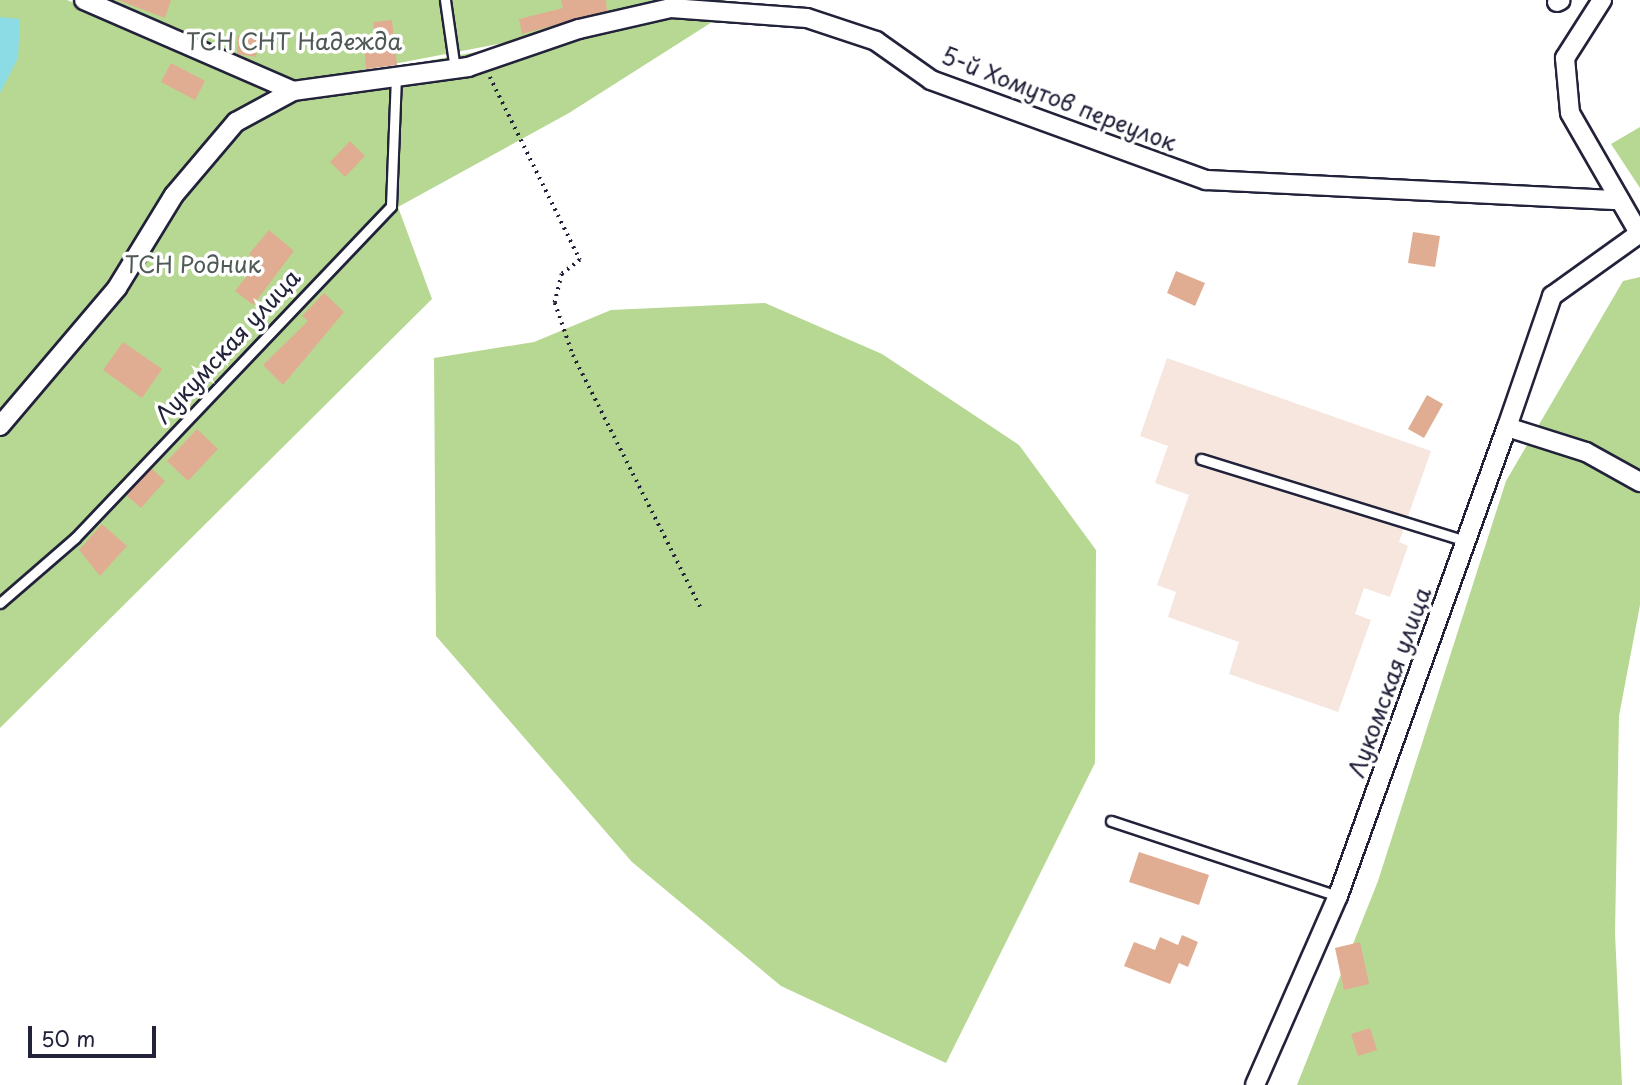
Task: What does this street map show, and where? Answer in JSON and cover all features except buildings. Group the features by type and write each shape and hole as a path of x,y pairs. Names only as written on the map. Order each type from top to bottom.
{"street":[{"path":"84,0 293,91"},
{"path":"1602,0 1565,58 1570,113 1639,233 1552,296 1507,427 1586,452 1640,482"},
{"name":"5-й Хомутов переулок","path":"293,91 455,69 579,29 671,8 807,18 876,41 931,80 1206,180 1620,200"},
{"path":"0,426 117,288 174,195 236,122 293,91"},
{"name":"Лукомская улица","path":"1255,1085 1338,896 1507,427"}],"lane":[{"path":"445,0 455,69"},
{"name":"Лукумская улица","path":"0,603 75,538 300,294 391,206 396,77"},
{"path":"1201,459 1466,541"},
{"path":"1111,821 1338,896"}],"path":[{"path":"482,62 580,260 562,274 555,303 573,355 701,608"}],"shaded area":[{"path":"1167,358 1431,451 1399,542 1408,546 1390,597 1364,588 1355,614 1371,620 1338,712 1229,674 1239,642 1168,617 1176,592 1157,585 1189,495 1155,483 1168,446 1140,436"}],"green space":[{"name":"ТСН Родник","path":"0,0 67,0 275,89 742,3 569,113 398,207 432,299 0,728"},
{"name":"ТСН СНТ Надежда","path":"91,0 728,0 289,84"},
{"path":"1640,127 1640,188 1611,144"},
{"path":"1640,277 1640,605 1619,716 1615,933 1622,1085 1297,1085 1378,881 1506,481 1623,281"},
{"path":"765,303 882,354 1019,445 1096,550 1095,763 946,1063 781,986 632,862 436,636 434,358 534,342 611,310"}],"water":[{"path":"0,17 20,19 18,58 0,93"}]}
